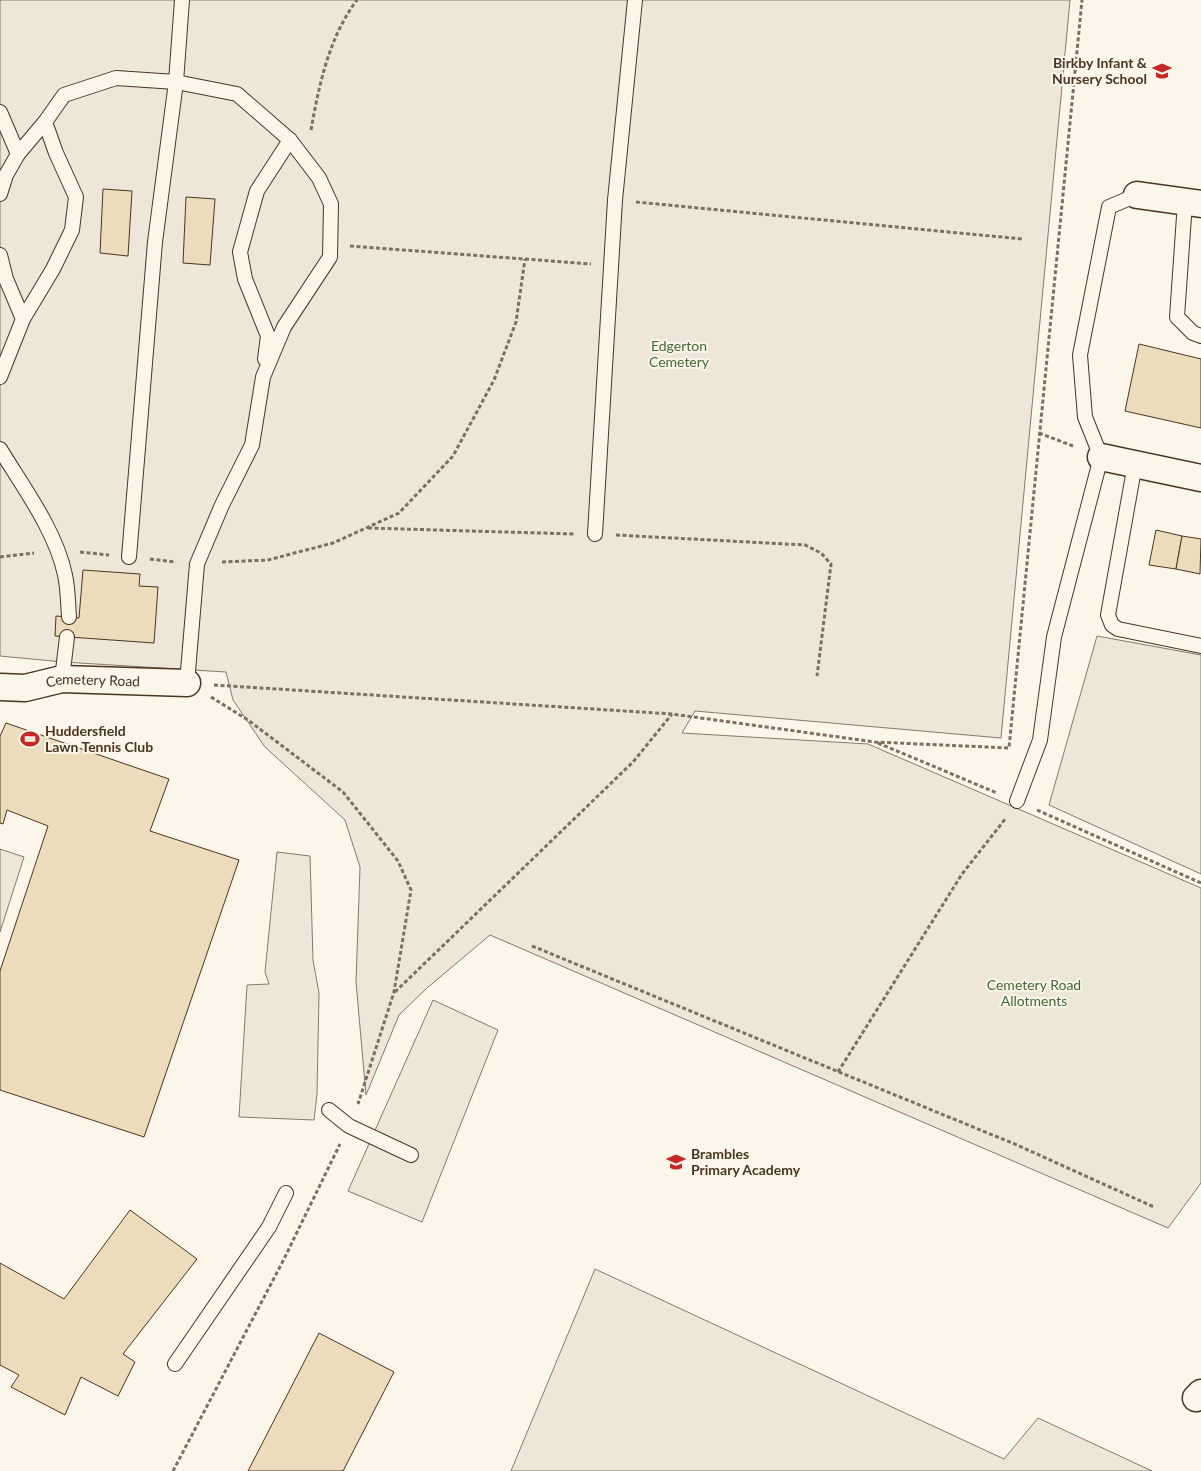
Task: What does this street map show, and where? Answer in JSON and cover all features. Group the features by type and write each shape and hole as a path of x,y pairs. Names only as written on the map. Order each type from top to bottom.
{"street":[{"path":"1137,194 1193,203"},
{"path":"1100,457 1201,478"},
{"name":"Cemetery Road","path":"0,687 25,688 62,679 187,683"}],"lane":[{"path":"129,557 154,242 176,82 182,0"},
{"path":"595,534 615,200 636,0"},
{"path":"0,194 6,175 18,154 45,122 64,95 116,78 176,82 237,94 290,140 319,178 331,204 330,257 284,327 263,377"},
{"path":"0,112 18,154"},
{"path":"0,377 22,319 53,268 72,230 76,197 56,153 45,122"},
{"path":"187,683 197,564 222,505 252,445 263,377 268,336 245,279 240,252 257,191 290,140"},
{"path":"1017,801 1040,740 1054,637 1100,457 1085,417 1080,355 1108,207 1137,194"},
{"path":"1193,203 1178,317 1193,333 1201,336"},
{"path":"0,255 6,278 22,319"},
{"path":"0,449 40,514 58,550 66,576 69,617"},
{"path":"1135,464 1108,615 1112,624 1118,629 1201,646"},
{"path":"62,679 67,636"},
{"path":"329,1110 349,1126 411,1155"},
{"path":"175,1364 269,1227 286,1193"}],"path":[{"path":"305,160 326,60 350,10 357,0"},
{"path":"187,683 672,714 875,742 1009,748 1082,0"},
{"path":"615,200 1022,239"},
{"path":"330,245 611,265"},
{"path":"197,564 268,560 333,543 399,513 453,456 494,380 516,322 525,259"},
{"path":"1039,433 1100,457"},
{"path":"368,528 595,534 804,545 821,553 830,564 817,676"},
{"path":"0,557 58,550"},
{"path":"187,683 248,720 343,792 398,861 411,890 394,992 633,762 672,714"},
{"path":"875,742 1017,801 1201,883"},
{"path":"838,1072 962,874 1017,801"},
{"path":"532,946 1018,1145 1154,1207"}],"green space":[{"name":"Edgerton Cemetery","path":"0,0 1070,0 1001,738 695,711 682,733 868,744 1201,888 1201,1183 1168,1228 490,935 427,988 399,1015 366,1095 356,982 360,867 345,820 265,747 233,700 226,672 63,662 0,656"},
{"path":"1097,636 1201,655 1201,874 1049,805"},
{"path":"0,849 24,857 0,932"},
{"path":"595,1269 1004,1459 1038,1418 1152,1471 511,1471"}],"shaded area":[{"path":"277,852 310,856 313,960 319,993 317,1094 314,1120 239,1117 247,985 269,984 265,972"},
{"path":"433,1000 498,1030 422,1222 348,1191"}],"building":[{"path":"103,189 132,191 128,256 100,253"},
{"path":"186,197 215,199 210,265 183,263"},
{"path":"1139,344 1201,359 1201,428 1125,411"},
{"path":"1156,530 1182,536 1176,569 1149,565"},
{"path":"1182,536 1201,539 1200,574 1176,569"},
{"path":"83,570 140,574 139,586 158,587 154,643 55,636 56,616 79,618"},
{"path":"6,723 169,779 150,831 239,860 144,1137 0,1090 0,971 48,826 7,810 3,824 0,823 0,736"},
{"path":"130,1210 197,1259 123,1354 135,1362 118,1396 81,1377 65,1415 11,1387 19,1375 0,1365 0,1263 64,1299"},
{"path":"319,1333 394,1372 343,1471 248,1471"}],"place":[{"name":"Birkby Infant & Nursery School","path":"1162,71"},
{"name":"Huddersfield Lawn Tennis Club","path":"30,739"},
{"name":"Brambles Primary Academy","path":"676,1162"}],"park label":[{"name":"Cemetery Road Allotments","path":"1034,994"}]}
